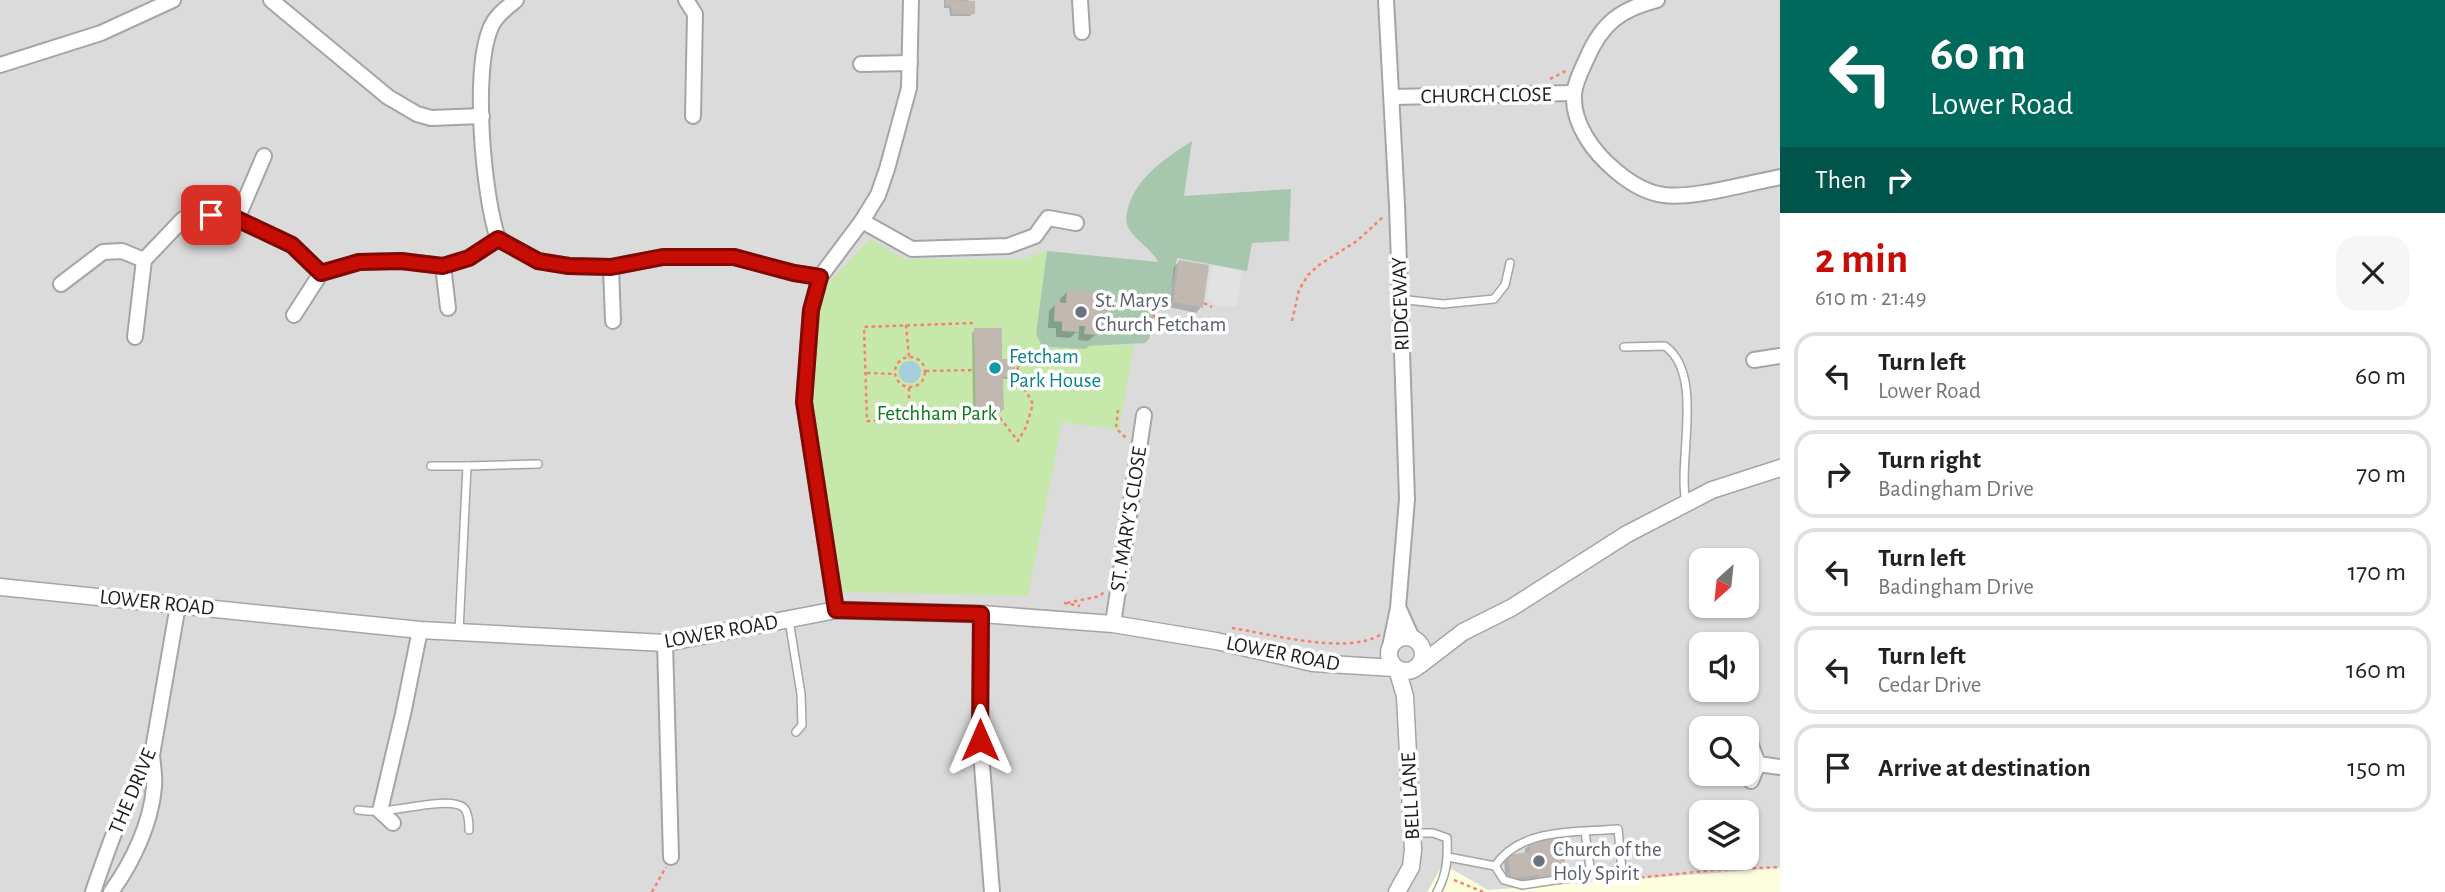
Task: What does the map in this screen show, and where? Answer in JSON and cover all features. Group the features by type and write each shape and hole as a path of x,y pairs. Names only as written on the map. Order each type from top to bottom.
{"street":[{"path":"0,65 101,33 173,0"},
{"path":"271,0 388,97 417,114 431,117 482,116"},
{"path":"516,0 500,13 491,27 480,72 490,215 498,239 538,261 569,266 611,267 663,257 734,257 820,277"},
{"path":"686,0 695,14 693,116"},
{"path":"836,610 804,402 811,310 820,277 862,221 878,195 887,169 909,88 911,0"},
{"path":"1080,0 1082,32"},
{"name":"RIDGEWAY","path":"1386,0 1397,205 1406,499 1398,608 1386,644"},
{"name":"CHURCH CLOSE","path":"1392,97 1574,93 1592,47 1601,32 1622,12 1657,0"},
{"path":"861,64 910,64"},
{"path":"1574,93 1576,110 1591,145 1624,178 1645,189 1663,195 1686,195 1780,177"},
{"path":"237,219 264,156"},
{"path":"135,337 145,260 183,219 211,215 237,219 292,245 321,273"},
{"path":"862,221 912,249 1008,246 1035,236 1048,218 1076,223"},
{"path":"294,315 321,273 359,262 401,261 443,266 469,258 498,239"},
{"path":"61,284 103,251 122,251 145,260"},
{"path":"443,266 448,308"},
{"path":"611,267 613,321"},
{"path":"1754,360 1780,356"},
{"name":"ST. MARY'S CLOSE","path":"1113,624 1144,415"},
{"name":"LOWER ROAD","path":"0,587 420,630 665,643 836,610 981,614 1113,624 1216,641 1294,660 1396,668 1406,672 1418,667 1463,632 1511,608 1627,534 1712,490 1780,468"},
{"name":"THE DRIVE","path":"93,892 108,848 141,772 152,755 178,605"},
{"name":"RIDGEWAY","path":"1398,608 1414,639"},
{"path":"981,614 980,740 992,892"},
{"path":"393,823 380,811 420,630"},
{"name":"LOWER ROAD","path":"1356,666 1377,658 1386,644 1397,639 1435,639 1463,632"},
{"path":"1414,639 1422,648 1423,654 1418,667"},
{"path":"665,643 671,857"},
{"path":"1386,644 1389,659 1396,668"},
{"name":"BELL LANE","path":"1405,696 1418,667"},
{"name":"BELL LANE","path":"1396,668 1405,696 1413,833 1411,867 1402,890"},
{"path":"111,892 125,872 142,835 153,798 152,755"},
{"path":"1759,764 1780,767"}],"lane":[{"path":"1399,299 1443,304 1494,299 1505,285 1510,263"},
{"path":"1625,347 1665,346 1678,358 1682,367 1687,441 1682,484 1687,503"},
{"path":"431,466 538,464"},
{"path":"459,632 467,466"},
{"path":"789,619 801,694 802,725 796,732"},
{"path":"358,810 380,811 456,804 464,808 468,815 469,830"},
{"path":"1448,857 1495,866 1504,880 1522,885 1622,870 1618,829 1542,836 1520,843 1503,854 1495,866"},
{"path":"1585,832 1591,874"},
{"path":"1413,833 1433,833 1447,838 1448,857 1444,880 1437,892"}],"path":[{"path":"1546,80 1567,71 1572,63"},
{"path":"1292,321 1299,290 1308,275 1357,241 1397,205"},
{"path":"1204,303 1212,307"},
{"path":"1099,332 1153,316 1184,323"},
{"path":"973,323 864,327 867,421 1000,418 1018,441 1026,427 1033,404 1026,391 1014,383 1018,367 1015,367"},
{"path":"906,325 909,357"},
{"path":"909,357 922,362 926,371 923,382 909,388 899,383 895,374 897,364 909,357"},
{"path":"926,371 975,370"},
{"path":"866,373 895,374"},
{"path":"909,388 909,419"},
{"path":"1118,410 1115,428 1129,445"},
{"path":"1064,603 1100,596 1104,591"},
{"path":"1252,632 1321,642 1386,644"},
{"path":"652,892 671,857"},
{"path":"1623,879 1780,867"}],"shaded area":[{"path":"0,0 1780,0 1780,892 0,892"},
{"path":"1192,141 1184,196 1291,189 1289,241 1252,243 1247,271 1177,258 1167,311 1155,309 1149,339 1145,343 1089,346 1086,349 1041,344 1036,334 1047,251 1158,262 1129,229 1126,218 1128,208 1145,177"},
{"path":"1212,265 1242,271 1237,306 1216,306 1207,298"},
{"path":"1443,864 1488,890 1780,868 1780,892 1427,892"}],"green space":[{"name":"Fetchham Park","path":"870,239 905,259 1023,259 1047,251 1036,334 1050,347 1134,345 1119,430 1062,422 1028,596 841,592 811,396 817,319 829,282"}],"water":[{"path":"906,361 914,361 921,368 921,376 914,383 906,383 899,376 899,368"}],"building":[{"path":"946,0 975,1 975,14 953,14 951,6 946,6"},
{"path":"1179,260 1209,265 1203,308 1173,302"},
{"name":"St. Marys Church Fetcham","path":"1067,290 1110,293 1107,327 1098,326 1097,335 1084,334 1085,326 1079,326 1079,332 1062,331 1062,322 1054,321 1055,302 1066,303"},
{"name":"Fetcham Park House","path":"974,328 1002,328 1002,359 1015,359 1015,376 1003,377 1004,410 976,411"},
{"path":"1554,839 1555,846 1563,845 1566,870 1558,871 1559,878 1538,881 1538,875 1511,878 1508,855 1530,852 1529,842"}],"place":[{"name":"St. Marys Church Fetcham","path":"1081,312"},
{"name":"Fetcham Park House","path":"995,368"},
{"name":"Church of the Holy Spirit","path":"1539,861"}],"route":[{"path":"211,215 237,219 292,245 321,273 359,262 401,261 443,266 469,258 498,239 538,261 569,266 611,267 663,257 734,257 820,277 811,310 804,402 836,610 981,614 980,740"}]}
